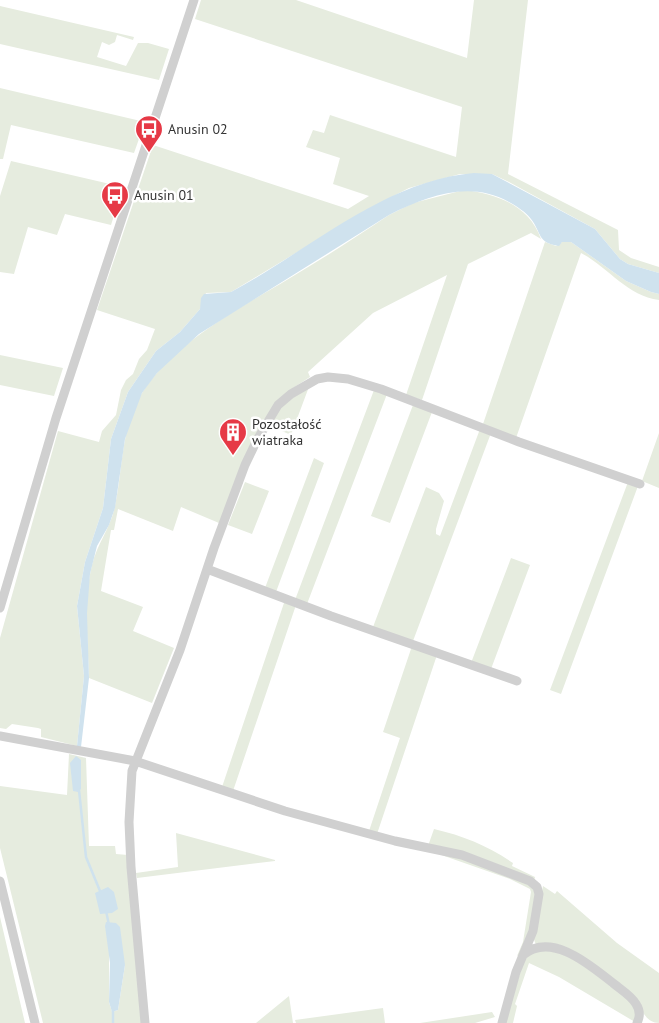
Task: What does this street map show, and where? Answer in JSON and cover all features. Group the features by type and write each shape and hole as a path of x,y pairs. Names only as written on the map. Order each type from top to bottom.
{"street":[{"path":"0,608 56,418 194,0"},
{"path":"145,1023 130,843 130,805 135,761 180,650 245,465 267,421 278,405 305,384 328,377 348,380 381,389 640,484"},
{"path":"207,569 331,616 517,681"},
{"path":"0,736 135,761 257,802 395,841 462,855 522,877 537,888 539,894 533,931 516,972 502,1023"},
{"path":"0,881 34,1023"},
{"path":"523,956 532,949 550,947 579,958 632,998 639,1011 637,1023"}],"shaded area":[{"path":"201,0 296,0 467,58 474,0 528,0 508,174 618,230 619,250 631,258 659,267 659,273 628,264 620,259 595,229 509,182 492,174 460,174 409,188 374,206 231,292 206,293 200,309 180,332 156,351 128,392 111,439 103,508 85,562 77,606 84,676 77,746 41,737 41,729 38,728 12,724 6,729 0,728 0,638 58,431 99,442 102,431 116,415 121,390 126,380 133,374 139,359 147,350 155,329 97,310 153,145 348,209 369,196 333,184 340,158 306,147 313,130 324,133 330,115 456,157 462,107 195,19"},
{"path":"0,6 134,37 133,40 117,35 115,42 109,45 102,42 97,57 126,66 138,43 148,43 169,49 159,80 0,44"},
{"path":"0,88 145,122 134,153 11,125 3,159 0,159"},
{"path":"11,161 123,187 111,225 65,214 57,235 28,227 14,274 0,272 0,196"},
{"path":"464,190 500,198 510,203 529,218 536,227 541,239 531,233 468,264 422,400 406,395 447,275 373,313 308,372 310,377 293,388 276,403 219,523 181,507 173,531 118,509 114,530 111,530 101,591 143,607 133,631 174,648 152,703 89,678 87,608 92,565 113,514 130,419 142,393 155,375 190,342 209,328 389,215 413,203"},
{"path":"545,242 556,246 562,242 571,242 626,281 659,294 659,300 637,293 627,287 581,253 516,438 483,424"},
{"path":"0,355 63,368 54,396 0,385"},
{"path":"310,384 291,435 268,425 279,409"},
{"path":"374,390 387,394 307,604 295,600"},
{"path":"413,405 432,412 390,523 371,516"},
{"path":"480,429 491,433 413,641 373,627 426,487 439,493 444,501 436,529 436,534 440,536"},
{"path":"659,433 659,488 642,481"},
{"path":"314,458 324,463 276,592 265,588"},
{"path":"245,482 269,491 252,534 228,525"},
{"path":"628,482 638,486 561,694 550,690"},
{"path":"511,558 530,565 491,669 471,663"},
{"path":"285,600 296,605 233,791 222,787"},
{"path":"412,646 437,655 377,834 369,831 400,738 383,732"},
{"path":"69,754 86,758 89,846 115,846 116,854 128,855 142,1023 43,1023 0,848 0,786 67,795","holes":["109,948 125,965 118,1010 112,1012 109,1002"]},
{"path":"434,829 466,838 485,847 513,863 512,866 535,877 534,881 428,846"},
{"path":"176,833 275,861 137,878 136,873 178,867"},
{"path":"430,851 457,856 500,870 536,890 533,920 519,955 517,956 523,942 530,889 510,879"},
{"path":"543,886 555,894 557,891 617,943 659,973 659,1023 652,1022 647,1018 640,1007 592,964 536,945 533,937"},
{"path":"0,917 25,1023 0,1023"},
{"path":"550,950 577,959 635,1005 635,1022 559,977 529,963 515,1004 517,1006 513,1023 505,1023 524,960 533,951"},
{"path":"289,996 293,1023 256,1023"},
{"path":"383,1008 385,1023 296,1023 295,1020"},
{"path":"492,1012 495,1017 475,1023 420,1023"}],"water":[{"path":"474,173 492,174 595,229 620,259 628,264 659,273 659,294 626,281 571,242 562,242 559,246 552,245 543,240 529,216 509,202 494,195 463,191 433,197 389,215 199,334 157,373 142,393 125,439 115,508 109,525 97,546 90,574 87,613 89,678 81,747 77,746 84,676 77,606 85,562 103,508 111,439 128,392 156,351 180,332 200,309 201,298 204,294 231,292 348,220 378,203 409,189 441,178"},
{"path":"76,756 81,760 81,789 78,792 73,791 70,763"},
{"path":"108,887 114,892 118,909 112,913 100,914 95,893"},
{"path":"106,922 116,923 120,927 125,965 118,1010 112,1012 109,1002 110,963"}],"waterway":[{"path":"79,790 86,857 100,891"},
{"path":"106,911 109,925"},
{"path":"113,1010 113,1023"}],"place":[{"name":"Anusin 02","path":"149,153"},
{"name":"Anusin 01","path":"115,219"},
{"name":"Pozostałość wiatraka","path":"233,456"}]}
